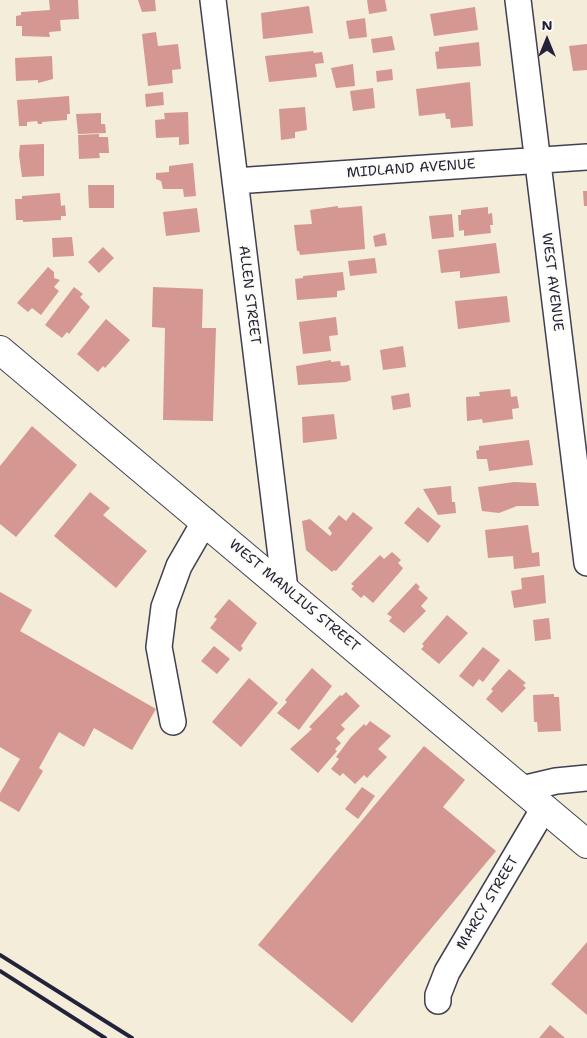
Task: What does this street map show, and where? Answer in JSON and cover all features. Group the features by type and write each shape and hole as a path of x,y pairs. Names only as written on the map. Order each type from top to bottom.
{"main road":[{"name":"WEST MANLIUS STREET","path":"0,350 206,521 587,844"}],"street":[{"name":"ALLEN STREET","path":"213,0 285,589"},
{"name":"WEST AVENUE","path":"518,0 587,563"},
{"name":"MIDLAND AVENUE","path":"235,181 587,157"},
{"path":"173,722 159,647 164,607 179,566 206,521"},
{"path":"522,789 556,781 587,778"},
{"name":"MARCY STREET","path":"438,1001 438,995 447,972 544,808"}],"building":[{"path":"49,0 78,0 79,19 60,20 61,31 49,32 50,37 22,36 22,26 16,26 16,16 21,15 21,12 50,10"},
{"path":"138,0 155,0 156,11 142,12"},
{"path":"367,0 385,0 387,11 369,14"},
{"path":"309,6 313,33 263,39 261,13"},
{"path":"475,7 478,30 434,36 430,14"},
{"path":"365,18 367,37 349,39 346,21"},
{"path":"156,32 158,46 178,44 181,69 172,70 173,83 148,86 142,34"},
{"path":"392,36 395,50 373,53 371,39"},
{"path":"479,42 481,66 437,69 435,52 439,51 439,47"},
{"path":"587,44 587,70 573,71 569,46"},
{"path":"313,51 314,53 322,52 324,63 315,64 317,77 269,82 265,56"},
{"path":"52,56 53,79 38,83 38,80 16,81 15,58"},
{"path":"353,64 355,86 336,88 331,68"},
{"path":"392,69 393,80 377,82 376,71"},
{"path":"470,82 473,126 451,128 450,119 446,119 445,113 419,116 416,89"},
{"path":"373,88 375,108 353,111 350,91"},
{"path":"163,92 164,105 146,107 145,94"},
{"path":"69,96 70,114 67,114 67,120 42,122 42,124 38,124 37,121 27,122 27,126 19,126 17,100"},
{"path":"305,107 307,130 295,132 295,138 281,140 279,109"},
{"path":"188,112 189,144 179,145 179,137 156,138 155,120 165,119 164,113"},
{"path":"101,113 101,124 105,124 106,133 78,134 76,114"},
{"path":"99,134 99,137 108,137 109,153 99,153 100,158 79,159 78,135"},
{"path":"44,144 44,176 22,177 19,155 20,145"},
{"path":"193,163 196,196 184,197 183,189 163,189 161,181 156,179 156,173 169,172 169,166"},
{"path":"88,185 114,185 114,208 89,208"},
{"path":"583,191 587,191 587,206 584,206"},
{"path":"60,193 61,206 65,205 66,216 61,216 61,220 23,222 23,220 16,220 15,199 22,199 22,196"},
{"path":"338,206 338,208 362,206 365,249 300,255 299,251 297,251 294,225 312,224 310,210"},
{"path":"488,207 488,214 492,213 493,225 490,225 491,233 464,236 464,230 459,231 458,215 461,215 461,210"},
{"path":"197,208 200,232 166,236 163,212"},
{"path":"452,214 454,237 432,239 429,216"},
{"path":"385,233 387,245 375,247 373,236"},
{"path":"72,237 74,256 53,257 52,238"},
{"path":"496,243 500,273 460,278 460,271 441,273 438,250"},
{"path":"103,247 114,258 99,273 88,262"},
{"path":"375,258 377,273 350,276 348,261"},
{"path":"48,267 54,272 54,278 60,280 54,287 59,291 41,315 32,308 28,312 17,303"},
{"path":"343,272 345,290 337,291 337,297 297,300 295,279 303,278 303,276"},
{"path":"74,287 83,294 80,297 90,307 69,334 67,332 62,338 45,325"},
{"path":"153,287 203,289 202,328 216,328 213,421 163,420 165,328 152,327"},
{"path":"507,296 510,322 458,329 455,301"},
{"path":"336,317 338,335 329,336 331,351 303,354 299,322"},
{"path":"106,319 130,340 105,368 103,366 98,372 77,354"},
{"path":"403,346 406,367 383,370 380,350"},
{"path":"331,360 331,362 340,361 341,366 349,365 351,380 346,382 298,385 296,366"},
{"path":"510,389 511,397 517,396 519,408 512,409 513,419 483,423 482,419 467,421 466,397 480,396 479,392"},
{"path":"409,393 411,407 393,410 391,396"},
{"path":"334,414 337,439 303,443 302,417"},
{"path":"32,426 77,465 16,537 0,524 0,466"},
{"path":"529,440 533,465 489,471 487,459 477,459 476,451 479,450 479,446"},
{"path":"514,482 536,483 539,506 517,506 499,513 482,511 478,487"},
{"path":"451,486 452,502 455,502 456,513 438,515 423,489"},
{"path":"90,492 110,508 103,515 147,551 116,588 54,536"},
{"path":"418,507 441,526 428,543 404,523"},
{"path":"353,512 373,528 336,571 332,572 306,550 302,521 310,519 330,536 332,533 328,528 339,515 346,521"},
{"path":"528,525 532,553 539,552 540,566 514,569 513,556 488,558 485,530"},
{"path":"392,552 401,560 398,563 403,568 373,603 364,595 361,598 351,589 354,586 351,584 380,555 384,559"},
{"path":"544,575 546,603 514,608 511,591 522,589 521,578"},
{"path":"416,583 420,587 418,589 428,598 421,606 426,611 404,633 389,621 392,617 387,614"},
{"path":"0,592 32,610 20,631 156,709 132,750 94,728 84,747 59,732 39,768 43,771 19,812 0,801 0,793 20,759 0,747"},
{"path":"229,599 257,623 241,646 243,648 240,652 210,628 217,619 214,617"},
{"path":"447,615 468,633 439,664 421,649 424,646 422,644"},
{"path":"549,618 551,639 535,641 533,620"},
{"path":"214,646 230,659 217,674 201,661"},
{"path":"483,647 500,660 483,682 479,679 473,687 459,676"},
{"path":"312,668 332,686 299,730 277,713 287,702 285,700"},
{"path":"509,669 526,683 523,685 526,688 502,713 486,699 493,691 491,689"},
{"path":"249,678 278,703 241,747 212,722"},
{"path":"346,692 360,706 341,725 345,729 336,738 341,743 335,749 337,751 318,773 290,749 312,729 309,727 340,695 342,696"},
{"path":"554,694 554,697 559,697 561,731 538,732 537,722 534,722 533,695"},
{"path":"370,721 391,736 378,749 387,757 367,778 364,775 355,784 343,773 340,776 331,769 339,759 336,757 351,737 364,724 366,726"},
{"path":"424,746 465,780 443,807 496,851 352,1023 258,945"},
{"path":"362,787 375,796 358,819 345,809"},
{"path":"587,942 587,1015 551,984"},
{"path":"550,1025 565,1038 539,1038"}],"railway":[{"path":"0,955 132,1038"},
{"path":"0,971 105,1038"}]}
